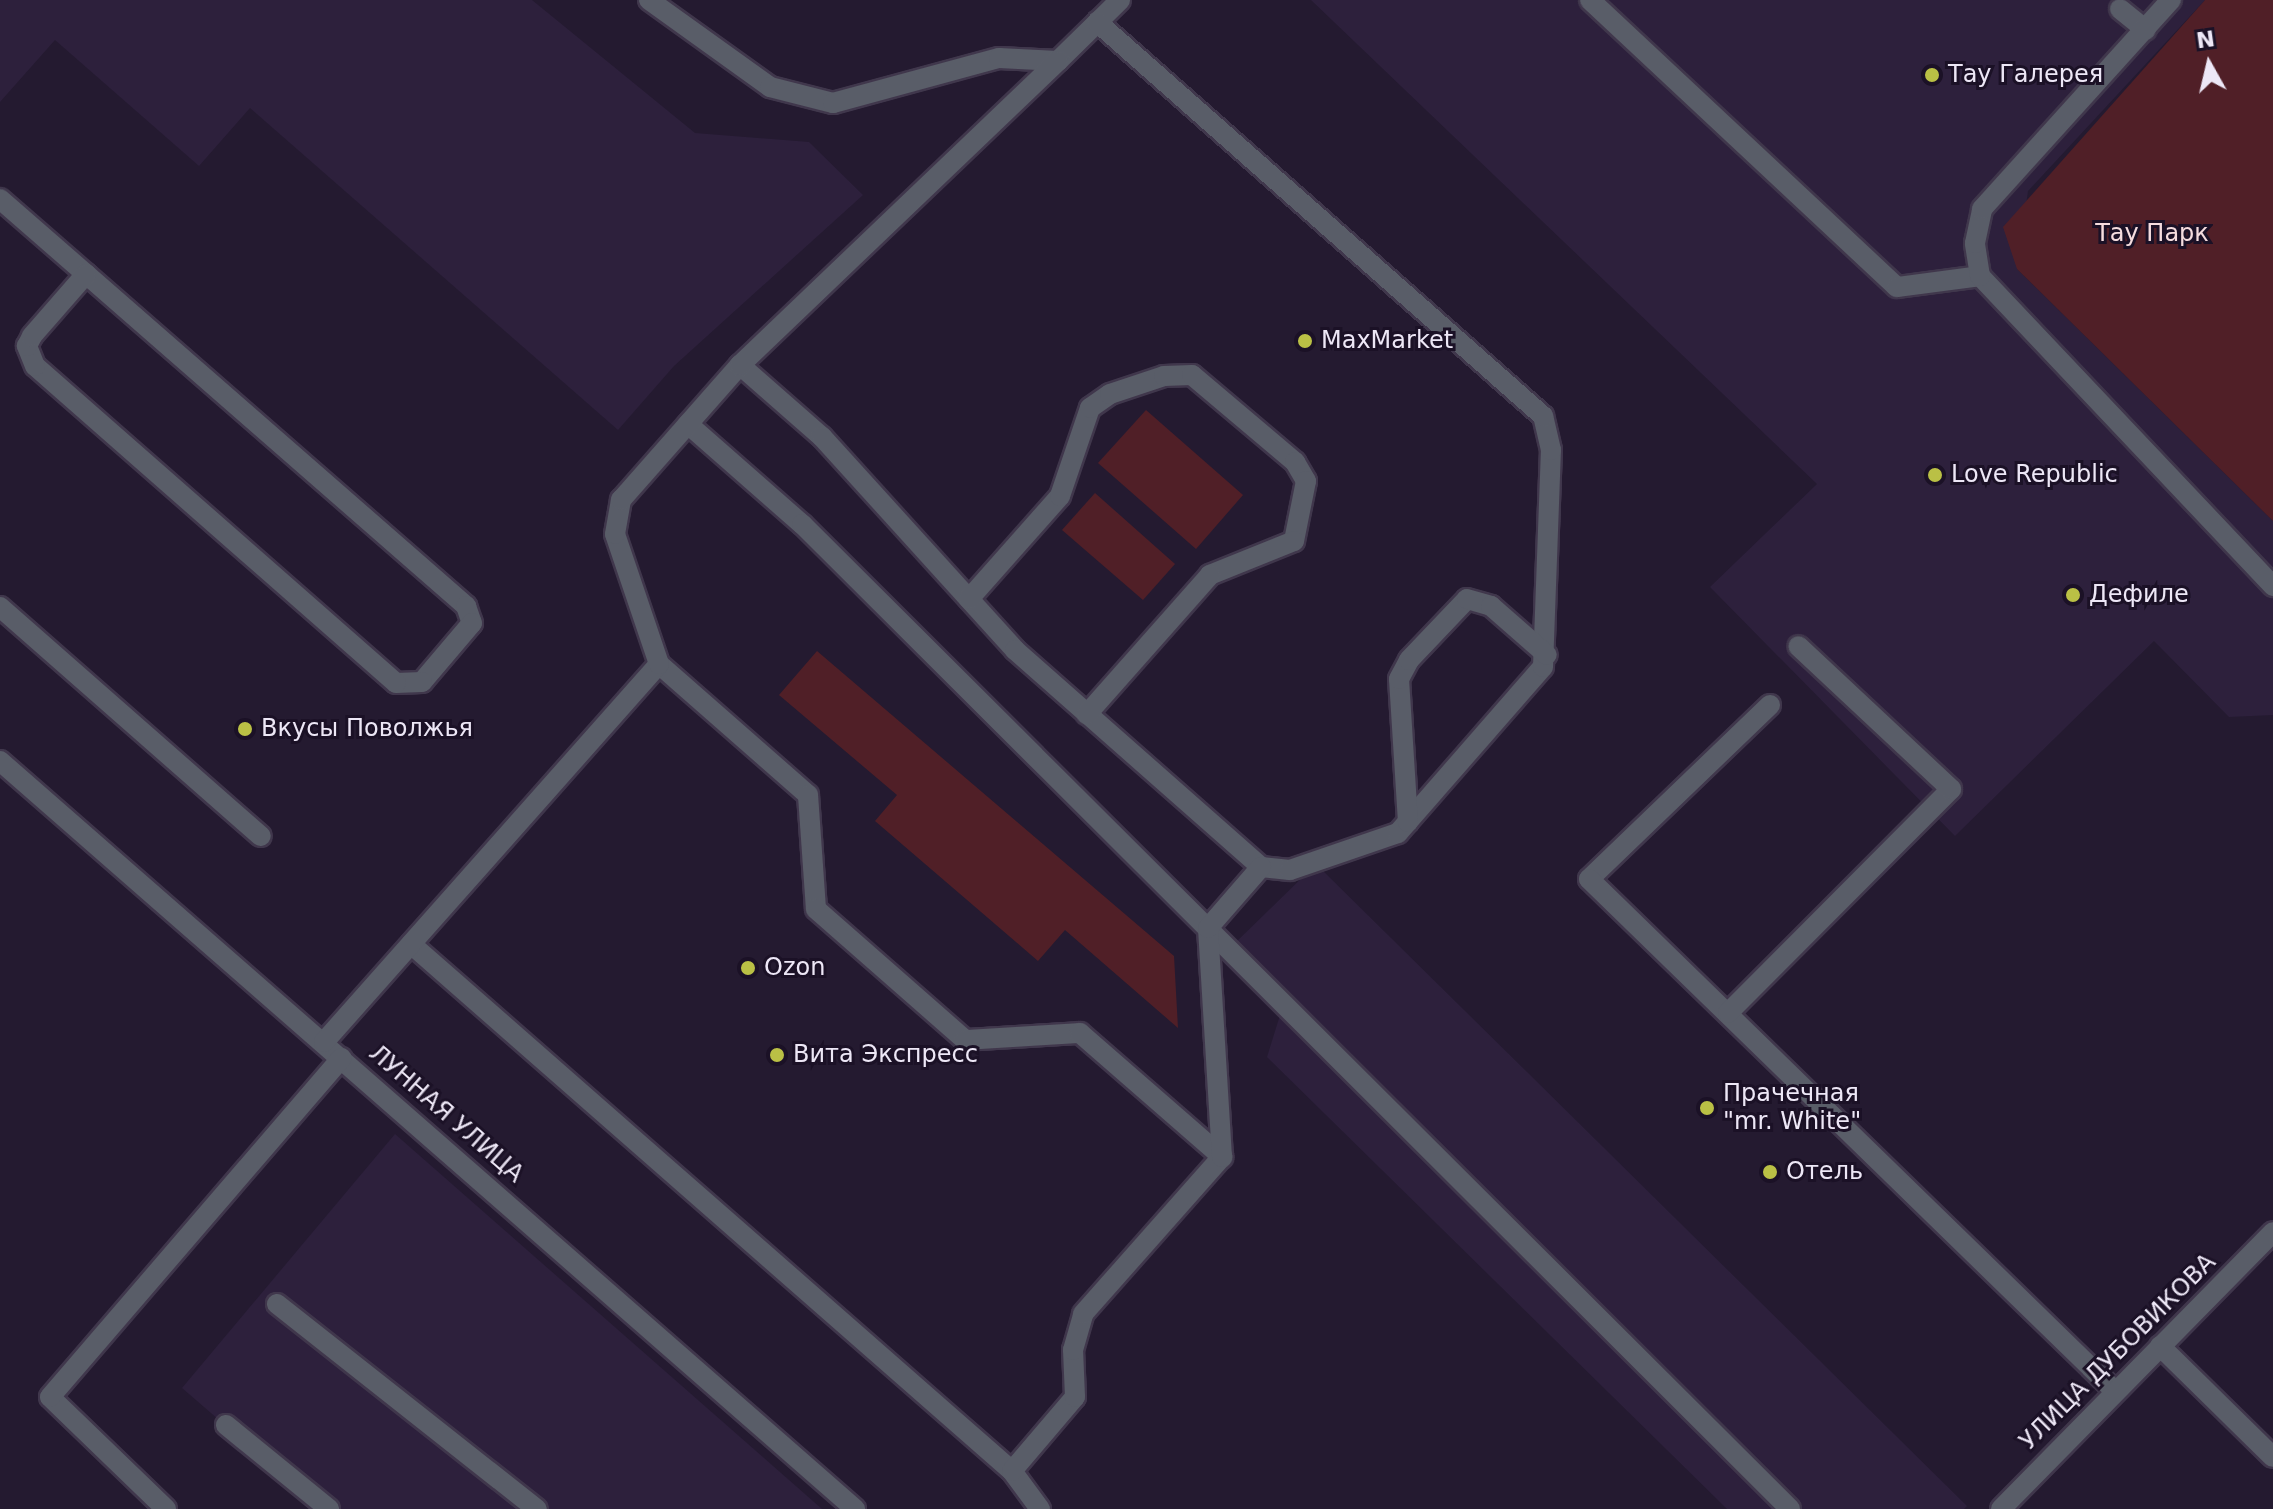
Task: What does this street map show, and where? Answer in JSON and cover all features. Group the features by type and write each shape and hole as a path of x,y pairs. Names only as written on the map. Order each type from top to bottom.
{"street":[{"path":"649,0 770,87 833,103 999,58 1058,61"},
{"path":"1120,0 740,365 621,500 613,523 659,664 808,795 816,909 965,1040 1080,1033 1222,1157"},
{"path":"1590,0 1897,287 1980,276"},
{"path":"2171,0 1982,209 1975,243 1980,276 2273,586"},
{"path":"2120,9 2146,30"},
{"path":"740,365 822,437 969,599 1087,714 1261,867 1278,873 1371,848 1408,822 1536,677 1547,655 1551,450 1543,416 1097,22"},
{"path":"0,199 86,274 471,613 468,629 422,682 396,683 35,366 27,346 32,336 86,274"},
{"path":"969,599 1060,496 1090,408 1110,394 1164,376 1192,375 1295,462 1306,492 1294,541 1210,575 1087,714"},
{"path":"688,424 802,524 1790,1509"},
{"path":"1408,822 1399,679 1409,660 1467,599 1491,606 1547,655"},
{"path":"0,607 261,836"},
{"path":"1728,1013 1951,789 1798,646"},
{"path":"324,1042 659,664"},
{"path":"1770,705 1589,879 2114,1390"},
{"name":"ЛУННАЯ УЛИЦА","path":"0,761 855,1509"},
{"path":"1012,1471 1075,1397 1073,1350 1083,1314 1222,1157 1208,928 1261,867"},
{"path":"411,944 1012,1471 1040,1509"},
{"path":"166,1509 50,1397 342,1058"},
{"name":"УЛИЦА ДУБОВИКОВА","path":"2001,1509 2114,1390 2273,1232"},
{"path":"277,1304 537,1509"},
{"path":"2160,1346 2273,1457"},
{"path":"226,1425 329,1509"}],"shaded area":[{"path":"0,0 532,0 695,133 809,142 863,195 674,366 618,430 250,108 199,166 55,40 0,102"},
{"path":"1311,0 2205,0 2028,191 2017,269 2273,521 2273,715 2229,717 2154,641 1955,836 1710,587 1817,484"},
{"path":"1316,864 1967,1506 1964,1509 1727,1509 1267,1057 1285,999 1234,944"},
{"path":"395,1134 822,1509 322,1509 182,1388"}],"green space":[{"name":"Тау Парк","path":"2205,0 2273,0 2273,521 2017,269 2003,227"},
{"path":"1146,410 1243,495 1196,549 1098,463"},
{"path":"1095,493 1175,564 1143,600 1062,530"},
{"path":"817,651 1174,956 1178,1028 1065,930 1038,961 875,821 897,795 779,695"}],"place":[{"name":"Тау Галерея","path":"1932,75"},
{"name":"MaxMarket","path":"1305,341"},
{"name":"Love Republic","path":"1935,475"},
{"name":"Дефиле","path":"2073,595"},
{"name":"Вкусы Поволжья","path":"245,729"},
{"name":"Ozon","path":"748,968"},
{"name":"Вита Экспресс","path":"777,1055"},
{"name":"Прачечная \"mr. White\"","path":"1707,1108"},
{"name":"Отель","path":"1770,1172"}]}
